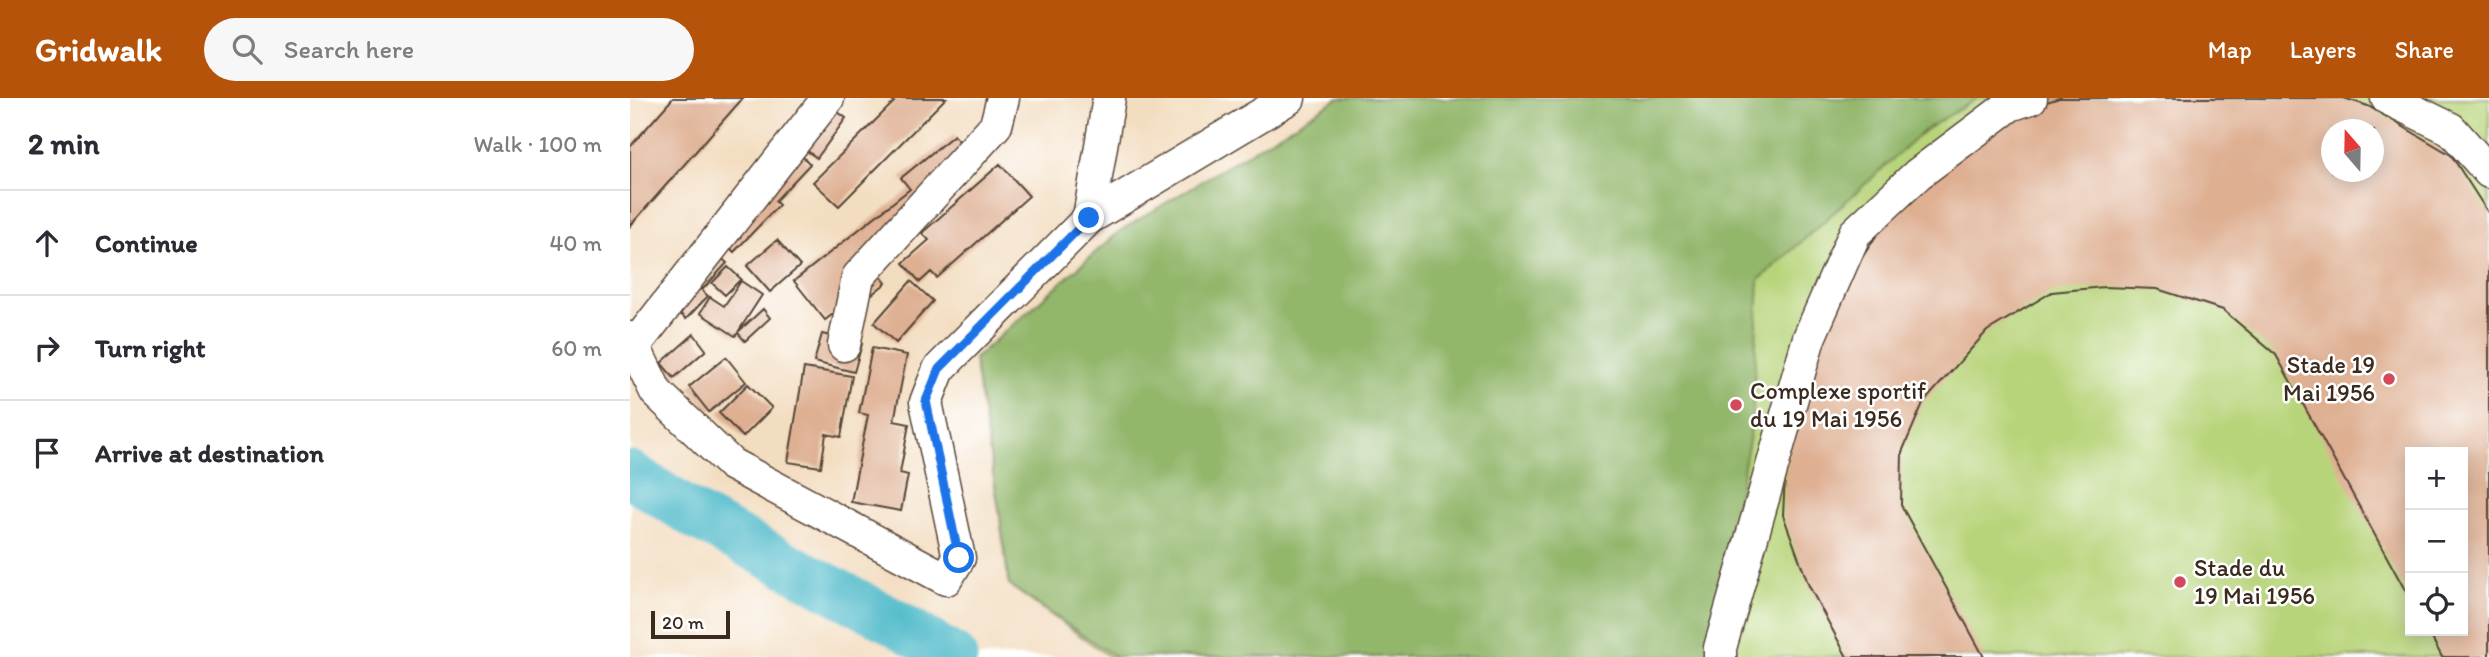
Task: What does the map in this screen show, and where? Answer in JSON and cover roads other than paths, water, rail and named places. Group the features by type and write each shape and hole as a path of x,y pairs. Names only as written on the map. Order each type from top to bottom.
{"street":[{"path":"828,98 633,342 656,392 731,464 946,579 959,558 926,401 939,369 1089,218 1289,98"},
{"path":"844,345 858,277 996,125 1003,98"},
{"path":"1089,218 1110,98"},
{"path":"1720,657 1809,338 1856,233 1918,174 2010,105 2031,98"},
{"path":"2387,98 2451,129 2489,172"}],"waterway":[{"path":"630,474 697,517 898,624 954,657"}],"place":[{"name":"Stade 19 Mai 1956","path":"2389,379"},
{"name":"Complexe sportif du 19 Mai 1956","path":"1736,405"},
{"name":"Stade du 19 Mai 1956","path":"2180,582"}]}
